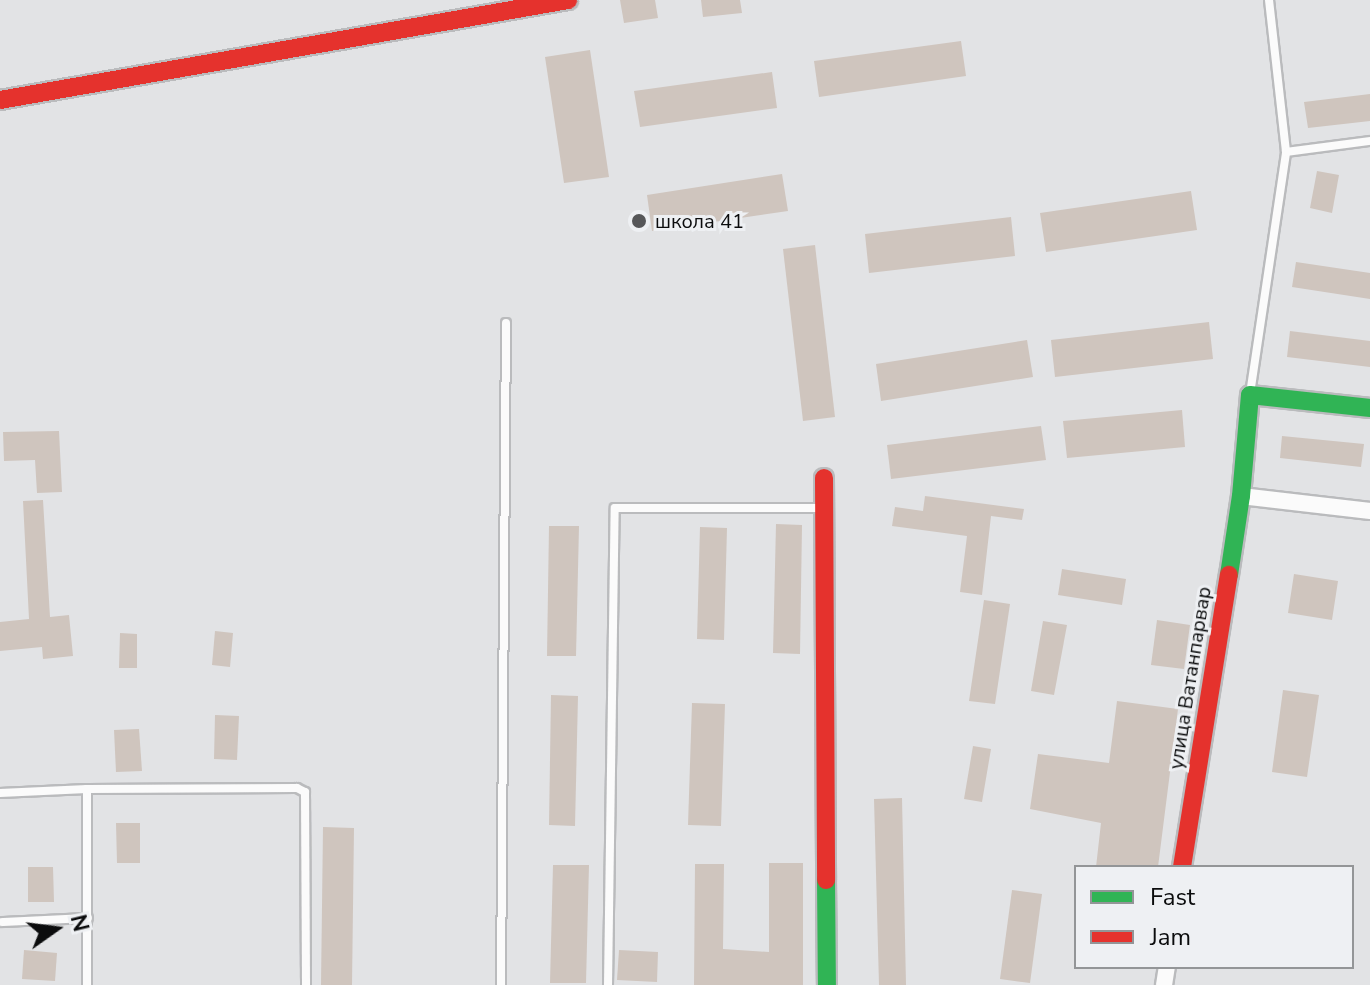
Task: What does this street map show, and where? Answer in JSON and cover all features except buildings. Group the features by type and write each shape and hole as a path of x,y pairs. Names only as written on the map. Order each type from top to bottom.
{"street":[{"path":"0,100 505,7 568,0"},
{"path":"1250,395 1370,408"},
{"name":"улица Ватанпарвар","path":"1182,865 1241,496 1250,395"},
{"path":"824,478 827,985"},
{"path":"1241,496 1370,511"},
{"path":"1164,985 1178,985"}],"lane":[{"path":"1250,395 1286,152 1269,0"},
{"path":"1286,152 1370,141"},
{"path":"501,985 506,323"},
{"path":"608,985 615,508 824,508"},
{"path":"0,793 87,789 297,788 305,792 306,985"},
{"path":"87,789 87,985"},
{"path":"2,922 88,918"}],"traffic: fast":[{"path":"1229,575 1241,496 1250,395 1370,408"},
{"path":"826,880 827,985"}],"traffic: jam":[{"path":"0,100 568,0"},
{"path":"824,478 826,880"},
{"path":"1182,865 1229,575"}],"place":[{"name":"школа 41","path":"639,221"}]}
